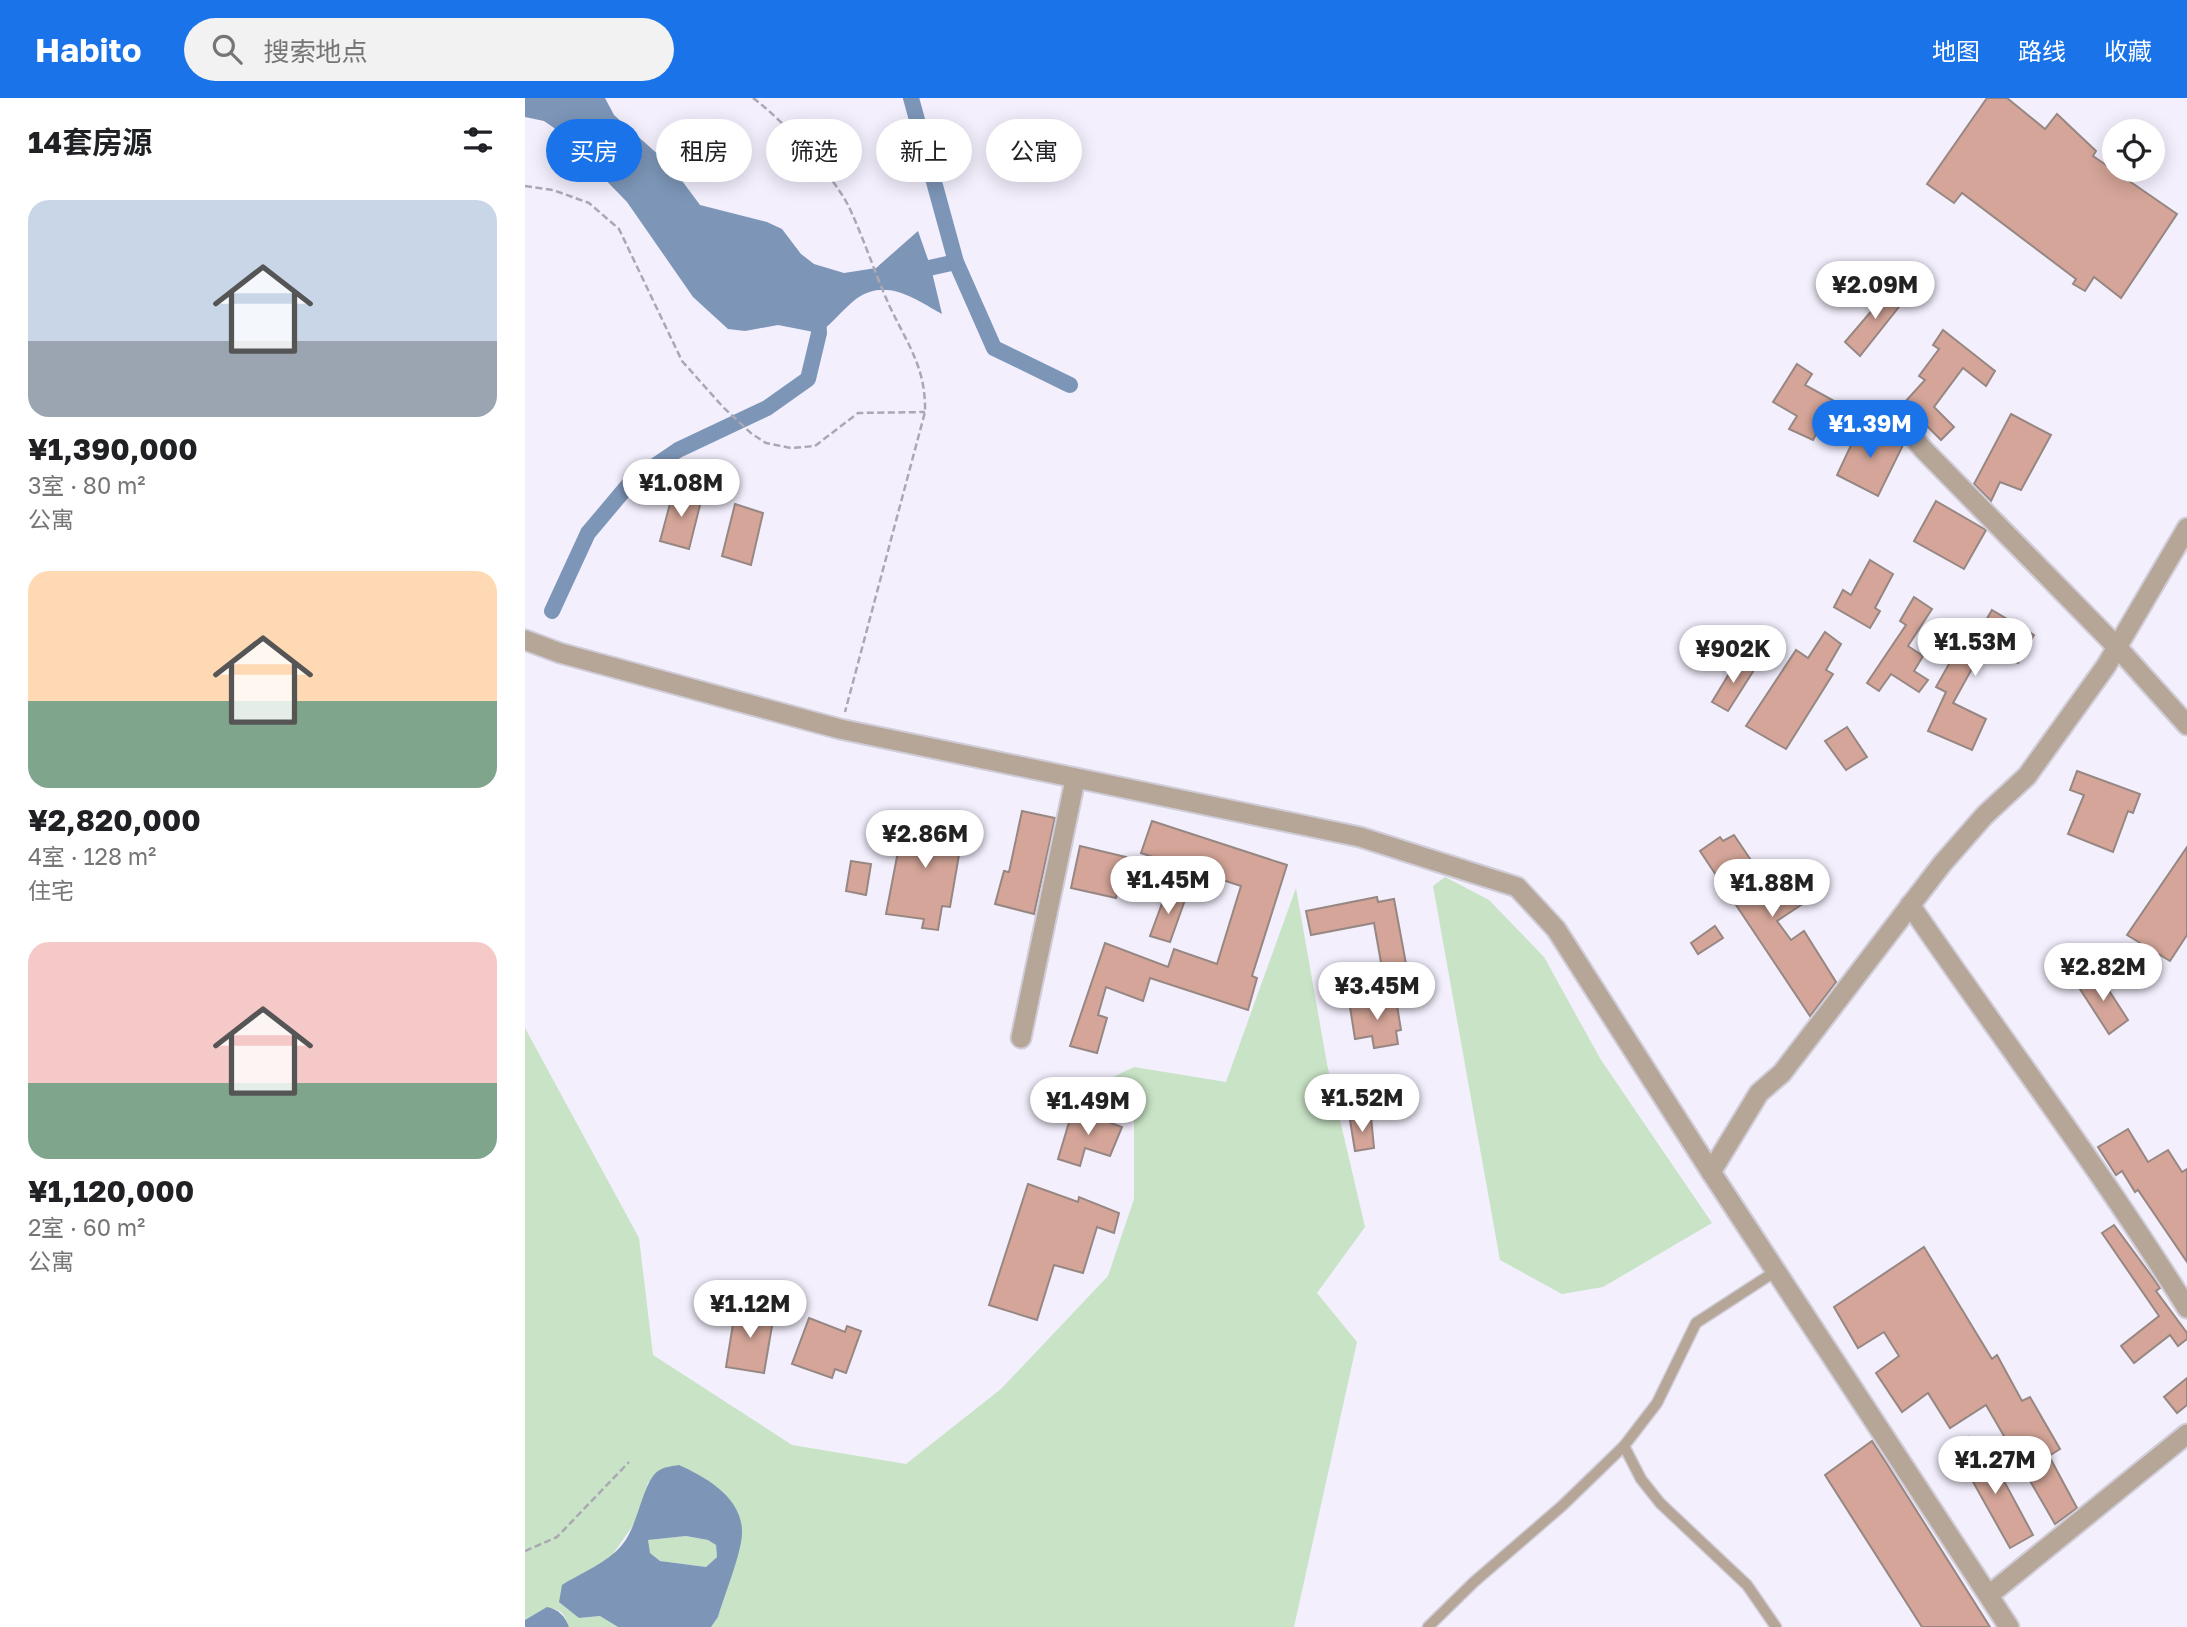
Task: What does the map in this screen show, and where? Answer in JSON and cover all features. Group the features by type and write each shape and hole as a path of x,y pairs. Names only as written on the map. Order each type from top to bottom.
{"street":[{"path":"1904,426 1923,449 2117,647 2187,725"},
{"path":"1711,1172 1759,1093 1782,1073 1910,905 1985,815 2027,776 2117,647 2187,528"},
{"path":"525,640 560,653 840,729 1075,780 1360,837 1517,887 1556,929 1711,1172 2010,1627"},
{"path":"1021,1038 1075,780"},
{"path":"1910,905 2046,1103 2123,1206 2187,1308"},
{"path":"1989,1595 2187,1434"}],"lane":[{"path":"1428,1627 1473,1582 1562,1506 1624,1446 1657,1403 1696,1323 1776,1271"},
{"path":"1624,1446 1641,1479 1660,1503 1747,1585 1776,1627"}],"path":[{"path":"753,98 798,140 848,204 890,307 918,359 926,392 925,412 840,729"},
{"path":"525,186 553,190 589,203 619,229 683,361 723,407 752,435 766,443 791,448 815,446 858,413 925,412"},
{"path":"525,1551 557,1537 629,1462"}],"green space":[{"path":"1445,877 1489,900 1544,957 1601,1060 1712,1223 1603,1287 1562,1294 1500,1260 1433,886"},
{"path":"1296,888 1327,1064 1365,1227 1317,1293 1357,1342 1294,1627 711,1627 718,1617 742,1533 648,1482 638,1518 613,1554 578,1618 600,1616 618,1627 569,1627 561,1612 551,1608 525,1620 525,1028 639,1238 653,1355 792,1445 906,1464 1001,1389 1108,1276 1134,1199 1134,1116 1084,1091 1134,1067 1226,1082"},
{"path":"686,1536 708,1540 716,1545 717,1557 706,1567 660,1561 650,1553 647,1540"}],"water":[{"path":"525,98 605,98 618,119 546,119 546,122 525,117"},
{"path":"642,140 656,153 656,182 683,182 700,205 767,222 782,229 801,254 814,264 844,273 876,268 918,231 931,268 942,314 911,297 889,290 878,290 856,299 819,333 778,325 745,331 728,329 693,297 627,202 608,182 642,182"},
{"path":"679,1465 721,1490 730,1499 741,1521 739,1551 718,1617 711,1627 618,1627 600,1616 579,1618 559,1602 562,1585 601,1562 622,1545 633,1527 653,1477 660,1470","holes":["686,1536 708,1540 716,1545 717,1557 706,1567 660,1561 650,1553 648,1540"]},
{"path":"547,1607 561,1614 569,1627 525,1627 525,1620"}],"building":[{"path":"1987,98 2007,98 2045,129 2057,114 2096,151 2093,156 2102,162 2102,182 2131,182 2177,214 2121,298 2094,277 2085,291 2073,284 2076,279 1962,193 1954,203 1927,184"},
{"path":"1892,287 1906,298 1860,356 1845,342"},
{"path":"1943,330 1995,371 1986,386 1963,368 1934,407 1954,427 1941,440 1904,403 1925,380 1919,376 1939,349 1933,345"},
{"path":"1797,364 1812,374 1805,385 1834,401 1813,440 1789,429 1797,416 1773,402"},
{"path":"2011,414 2051,435 2021,490 2000,482 1991,501 1974,484"},
{"path":"1861,424 1903,445 1878,496 1837,475"},
{"path":"674,489 702,497 689,549 660,541"},
{"path":"1936,501 1986,530 1964,569 1914,541"},
{"path":"735,504 763,513 751,565 722,556"},
{"path":"1870,560 1893,574 1875,608 1880,611 1870,628 1834,607 1843,590 1851,595"},
{"path":"1914,597 1932,609 1908,646 1923,656 1914,671 1928,680 1919,692 1891,674 1879,691 1867,683 1906,625 1900,621"},
{"path":"1992,610 2034,635 2018,663 1985,645 1953,703 1986,719 1972,750 1928,731 1946,692 1936,687 1958,648 1967,653"},
{"path":"1825,632 1841,644 1826,670 1833,674 1786,749 1746,726 1796,650 1808,658"},
{"path":"1738,659 1754,670 1728,711 1712,702"},
{"path":"1847,727 1867,757 1846,770 1825,741"},
{"path":"2077,771 2140,794 2133,813 2128,811 2113,852 2068,834 2084,795 2070,790"},
{"path":"1022,811 1055,818 1034,914 995,904 1004,871 1009,872"},
{"path":"905,815 964,826 950,907 942,906 938,930 922,928 924,919 886,914"},
{"path":"1152,821 1287,865 1252,976 1257,978 1248,1010 1150,978 1143,1001 1106,987 1098,1015 1107,1018 1097,1053 1070,1046 1105,943 1168,967 1174,949 1217,964 1241,886 1141,853"},
{"path":"1734,835 1769,887 1793,873 1810,899 1777,921 1791,940 1804,931 1836,982 1810,1016 1700,851 1720,837 1723,841"},
{"path":"1080,846 1126,857 1116,898 1071,888"},
{"path":"2187,847 2187,935 2170,961 2127,935"},
{"path":"851,861 871,864 866,895 846,891"},
{"path":"1167,890 1186,897 1170,942 1150,936"},
{"path":"1377,897 1378,902 1394,899 1409,980 1385,985 1374,923 1311,935 1306,911"},
{"path":"1715,926 1723,938 1698,954 1691,943"},
{"path":"2097,972 2128,1020 2109,1034 2078,986"},
{"path":"1396,999 1401,1030 1396,1031 1398,1044 1374,1048 1372,1036 1355,1039 1350,1007"},
{"path":"1073,1109 1122,1127 1110,1156 1085,1148 1080,1166 1058,1159"},
{"path":"1371,1117 1374,1148 1355,1151 1350,1120"},
{"path":"2128,1129 2148,1162 2168,1150 2182,1172 2187,1169 2187,1262 2138,1190 2135,1192 2122,1171 2116,1175 2098,1147"},
{"path":"1028,1184 1078,1202 1079,1197 1119,1213 1114,1233 1097,1227 1083,1273 1054,1265 1037,1320 989,1305"},
{"path":"2114,1225 2160,1288 2156,1291 2187,1333 2187,1339 2178,1346 2170,1335 2134,1363 2121,1346 2159,1316 2102,1233"},
{"path":"1924,1247 1992,1359 1997,1355 2022,1401 2030,1397 2060,1449 2049,1456 2077,1508 2055,1524 1986,1405 1950,1428 1928,1393 1902,1412 1876,1373 1899,1356 1884,1332 1858,1348 1834,1307"},
{"path":"736,1306 774,1314 764,1373 726,1367"},
{"path":"809,1318 845,1332 847,1326 861,1331 846,1373 835,1369 832,1378 792,1364"},
{"path":"2187,1378 2187,1405 2177,1413 2164,1397"},
{"path":"1968,1437 1987,1473 1997,1468 2033,1535 2010,1548 1953,1446"},
{"path":"1872,1441 1990,1627 1922,1627 1825,1475"}],"waterway":[{"path":"911,98 956,262 994,348 1070,385"},
{"path":"911,272 956,262"},
{"path":"552,611 588,533 631,482 678,450 767,408 808,379 819,333 818,312"}]}
